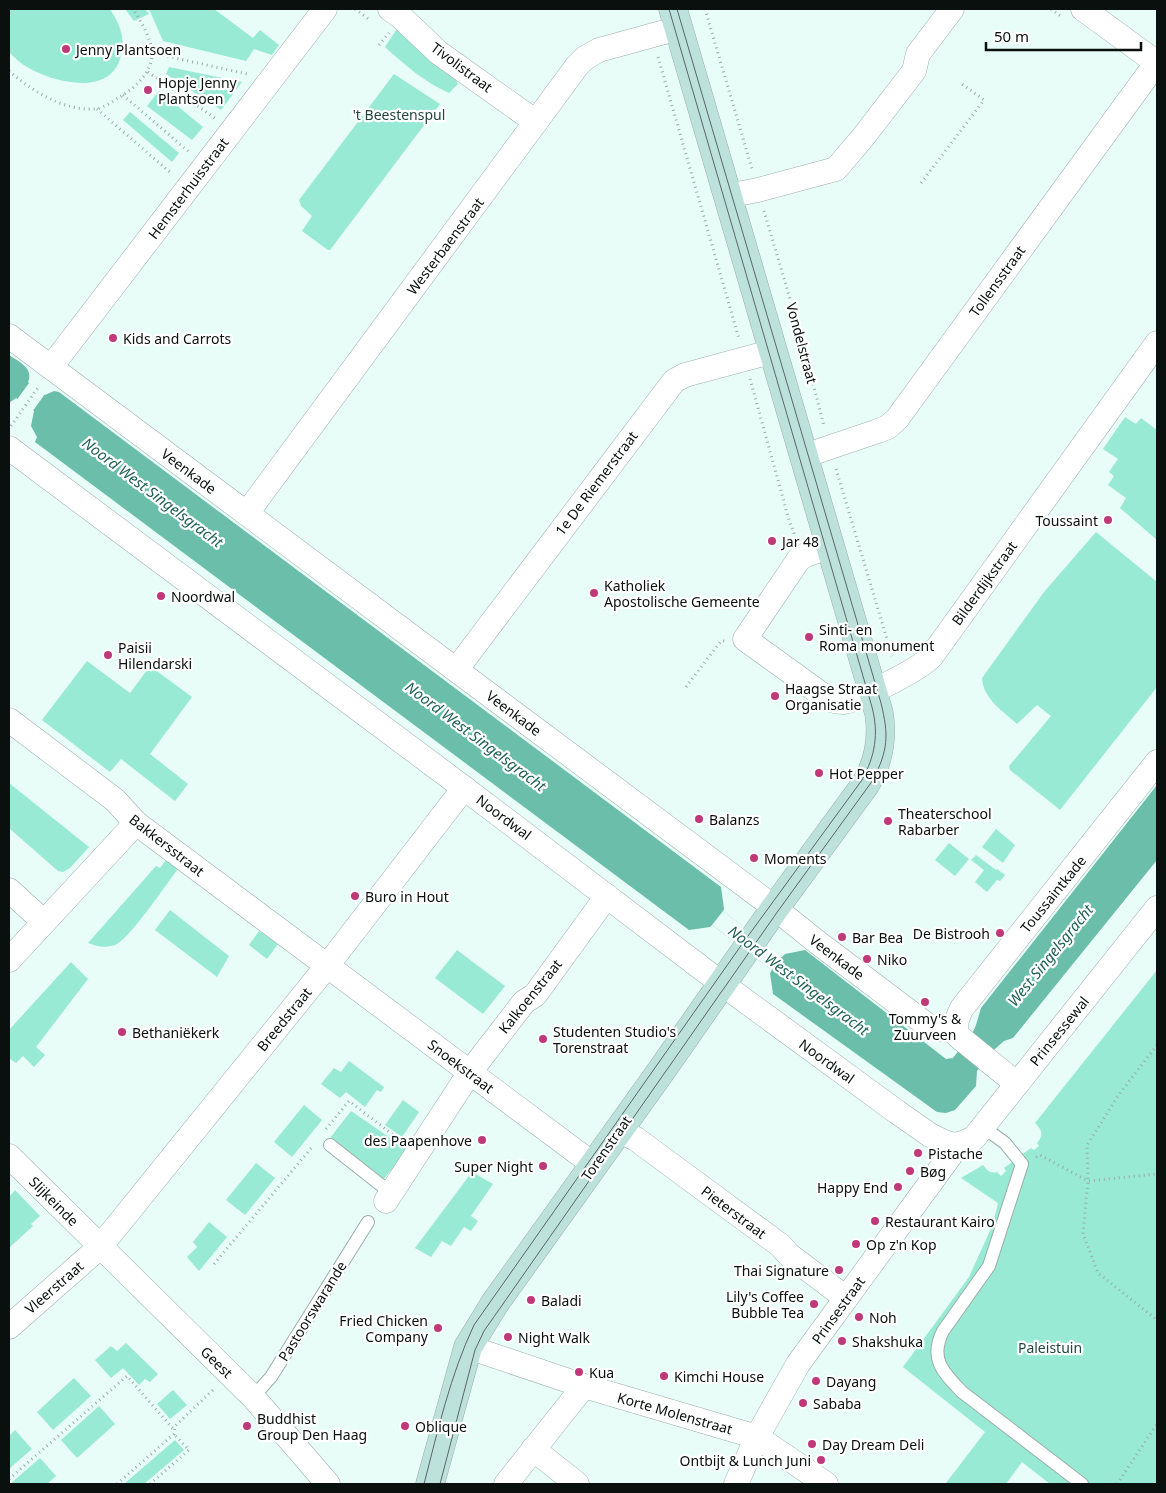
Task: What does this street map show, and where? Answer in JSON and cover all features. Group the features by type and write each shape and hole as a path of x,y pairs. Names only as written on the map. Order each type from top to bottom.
{"street":[{"name":"Hemsterhuisstraat","path":"50,367 325,9"},
{"name":"Tivolistraat","path":"390,9 440,53 536,122"},
{"path":"727,196 758,190 836,169 914,71 918,54 952,9"},
{"path":"1083,9 1157,63"},
{"name":"Westerbaenstraat","path":"247,513 577,66 585,58 599,50 676,19"},
{"name":"Vondelstraat","path":"676,19 774,351 816,452 830,546 872,690"},
{"name":"Tollensstraat","path":"816,452 888,427 897,419 1157,63"},
{"name":"Veenkade","path":"9,336 781,913 927,1025 959,1036"},
{"name":"Bilderdijkstraat","path":"872,690 924,664 931,657 1157,343"},
{"name":"1e De Riemerstraat","path":"456,670 674,382 685,375 774,351"},
{"name":"Noordwal","path":"10,436 464,788 722,984 930,1135 954,1145"},
{"path":"781,913 865,785 880,752 882,730 872,690 843,702 828,699 745,639 799,559 830,546"},
{"name":"Bakkersstraat","path":"9,720 115,800 136,823 327,966"},
{"name":"Toussaintkade","path":"959,1036 956,1019 962,1008 1157,762"},
{"name":"Breedstraat","path":"100,1247 327,966 464,788"},
{"path":"9,960 43,921 136,823"},
{"path":"9,890 43,921"},
{"name":"Kalkoenstraat","path":"470,1072 524,1002 535,995 607,896"},
{"name":"Prinsessewal","path":"954,1145 974,1138 1157,908"},
{"name":"Torenstraat","path":"430,1484 468,1347 495,1303 594,1165 627,1134 750,943 781,913"},
{"name":"Snoekstraat","path":"327,966 594,1165"},
{"path":"959,1036 1017,1084"},
{"path":"389,1197 470,1072"},
{"name":"Pieterstraat","path":"627,1134 784,1239 789,1255 846,1298"},
{"name":"Prinsestraat","path":"736,1484 757,1437 798,1364 950,1156 954,1145"},
{"name":"Slijkeinde","path":"9,1156 100,1247"},
{"name":"Vleerstraat","path":"9,1327 100,1247"},
{"name":"Geest","path":"100,1247 254,1397 328,1484"},
{"path":"468,1347 588,1387 533,1449 506,1484"},
{"name":"Korte Molenstraat","path":"588,1387 757,1437 826,1484"},
{"path":"533,1449 577,1484"}],"lane":[{"path":"983,1127 1004,1143 1022,1164 989,1266 942,1331 937,1342 936,1354 950,1380 962,1392 1082,1484"},
{"path":"330,1145 389,1197"},
{"name":"Pastoorswarande","path":"254,1397 272,1377 368,1222"}],"path":[{"path":"9,70 24,83 51,99 77,108 96,110 129,92 148,72 153,53 143,22 133,9"},
{"name":"Vondelstraat","path":"705,9 799,329 816,452 898,678"},
{"path":"153,53 272,79"},
{"path":"148,72 233,130"},
{"path":"921,183 984,100 959,82"},
{"path":"123,96 206,166"},
{"path":"96,110 189,188"},
{"path":"10,436 38,388"},
{"path":"686,687 721,641 745,639"},
{"path":"1157,1045 1118,1096 1086,1145 1088,1180 1083,1234 1098,1273 1157,1320"},
{"path":"326,1131 349,1101 417,1152"},
{"path":"214,1264 314,1146"},
{"path":"1022,1164 1040,1155 1088,1180 1157,1174"},
{"path":"117,1484 174,1433 175,1426 230,1374"},
{"path":"9,1479 127,1376 189,1450 150,1484"},
{"path":"1117,1484 1157,1424"}],"green space":[{"name":"Jenny Plantsoen","path":"9,9 110,9 117,21 123,45 120,59 114,71 104,78 92,82 78,83 50,77 27,67 9,52"},
{"path":"125,9 145,9 149,14 134,21"},
{"path":"149,9 214,9 253,38 260,30 279,45 272,55 254,49 246,61 163,41"},
{"path":"402,21 452,73 458,84 449,93 407,67 385,47"},
{"path":"169,67 242,82 221,110 166,74"},
{"name":"'t Beestenspul","path":"394,74 440,104 330,250 328,250 302,231 312,216 301,206 299,200"},
{"path":"159,91 203,127 192,140 147,106"},
{"path":"130,112 179,153 172,162 123,120"},
{"path":"1125,417 1136,424 1141,418 1157,430 1157,540 1120,508 1126,498 1108,485 1114,476 1109,472 1118,459 1103,449"},
{"path":"1096,532 1157,582 1157,687 1060,810 1010,770 1009,766 1051,716 1037,705 1017,724 990,698 983,685 982,678 1044,592"},
{"path":"87,661 130,693 150,666 192,697 150,754 188,784 175,801 121,759 110,772 42,720"},
{"path":"9,783 89,847 70,868 63,872 58,871 9,828"},
{"path":"996,829 1015,845 1003,863 982,847"},
{"path":"949,843 969,859 955,876 935,860"},
{"path":"976,855 1005,875 1000,881 997,880 987,892 975,882 984,870 971,860"},
{"path":"166,860 178,869 129,933 121,941 111,946 101,947 88,943 156,866 160,868"},
{"path":"170,910 229,956 217,977 155,930"},
{"path":"259,931 278,944 267,959 249,945"},
{"path":"457,950 505,986 483,1014 435,978"},
{"path":"71,962 88,979 36,1047 45,1055 34,1067 23,1056 16,1063 9,1060 9,1030"},
{"name":"Paleistuin","path":"1157,970 1157,1484 1050,1484 1022,1462 1006,1484 947,1484 985,1432 903,1367 969,1277 993,1224 998,1203 961,1178 983,1165 989,1171 997,1172 1001,1176 1006,1171 1004,1168 1031,1148 1034,1150 1039,1146 1037,1143 1041,1133 1035,1123"},
{"path":"349,1061 384,1087 381,1092 377,1090 365,1107 346,1092 340,1098 321,1084 334,1068 341,1072"},
{"path":"403,1100 419,1112 402,1137 385,1125"},
{"path":"304,1105 322,1120 292,1157 274,1142"},
{"path":"351,1111 405,1148 406,1156 398,1168 391,1170 384,1179 330,1138"},
{"path":"256,1163 275,1178 245,1215 226,1200"},
{"path":"472,1172 493,1184 471,1216 478,1221 471,1231 464,1227 451,1246 442,1241 431,1257 415,1248"},
{"path":"15,1190 40,1216 31,1224 33,1226 9,1248 9,1197"},
{"path":"209,1222 227,1237 199,1271 187,1257 197,1247 193,1242"},
{"path":"126,1343 158,1374 150,1382 145,1379 139,1385 123,1368 111,1378 95,1360 111,1346 117,1351"},
{"path":"74,1378 91,1396 53,1430 37,1412"},
{"path":"173,1390 187,1405 170,1419 157,1404"},
{"path":"99,1406 115,1424 77,1458 61,1440"},
{"path":"15,1430 32,1449 9,1469 9,1436"},
{"path":"175,1440 184,1450 144,1484 124,1484"},
{"path":"40,1458 56,1476 47,1484 10,1484"}],"water":[{"path":"9,355 27,369 29,373 28,382 45,395 54,391 59,392 721,887 723,911 782,957 785,954 805,950 946,1059 953,1058 973,1032 981,1008 1157,785 1157,860 1013,1038 1004,1041 995,1049 977,1071 976,1086 955,1110 946,1113 937,1112 773,994 770,973 772,970 712,925 710,927 689,930 35,442 37,437 31,426 34,411 16,398 9,403"}],"pier":[{"path":"29,383 35,385 45,394 32,412 16,401"},
{"path":"723,911 782,956 772,970 712,925"}],"tram line":[{"path":"424,1484 451,1383 474,1325 740,947 862,780 875,745 872,707 669,9"},
{"path":"440,1484 475,1350 484,1331 778,911 873,780 882,760 886,743 881,703 677,9"}],"place":[{"name":"Jenny Plantsoen","path":"66,49"},
{"name":"Hopje Jenny Plantsoen","path":"148,90"},
{"name":"Kids and Carrots","path":"113,338"},
{"name":"Toussaint","path":"1108,520"},
{"name":"Jar 48","path":"772,541"},
{"name":"Katholiek Apostolische Gemeente","path":"594,593"},
{"name":"Noordwal","path":"161,596"},
{"name":"Sinti- en Roma monument","path":"809,637"},
{"name":"Paisii Hilendarski","path":"108,655"},
{"name":"Haagse Straat Organisatie","path":"775,696"},
{"name":"Hot Pepper","path":"819,773"},
{"name":"Balanzs","path":"699,819"},
{"name":"Theaterschool Rabarber","path":"888,821"},
{"name":"Moments","path":"754,858"},
{"name":"Buro in Hout","path":"355,896"},
{"name":"De Bistrooh","path":"1000,933"},
{"name":"Bar Bea","path":"842,937"},
{"name":"Niko","path":"867,959"},
{"name":"Tommy's & Zuurveen","path":"925,1002"},
{"name":"Bethaniëkerk","path":"122,1032"},
{"name":"Studenten Studio's Torenstraat","path":"543,1039"},
{"name":"des Paapenhove","path":"482,1140"},
{"name":"Pistache","path":"918,1153"},
{"name":"Super Night","path":"543,1166"},
{"name":"Bøg","path":"910,1171"},
{"name":"Happy End","path":"898,1187"},
{"name":"Restaurant Kairo","path":"875,1221"},
{"name":"Op z'n Kop","path":"856,1244"},
{"name":"Thai Signature","path":"839,1270"},
{"name":"Baladi","path":"531,1300"},
{"name":"Lily's Coffee Bubble Tea","path":"814,1304"},
{"name":"Noh","path":"859,1317"},
{"name":"Fried Chicken Company","path":"438,1328"},
{"name":"Night Walk","path":"508,1337"},
{"name":"Shakshuka","path":"842,1341"},
{"name":"Kua","path":"579,1372"},
{"name":"Kimchi House","path":"664,1376"},
{"name":"Dayang","path":"816,1381"},
{"name":"Sababa","path":"803,1403"},
{"name":"Buddhist Group Den Haag","path":"247,1426"},
{"name":"Oblique","path":"405,1426"},
{"name":"Day Dream Deli","path":"812,1444"},
{"name":"Ontbijt & Lunch Juni","path":"821,1460"}],"water label":[{"name":"Noord West Singelsgracht","path":"153,492"},
{"name":"Noord West Singelsgracht","path":"476,736"},
{"name":"West Singelsgracht","path":"1050,955"},
{"name":"Noord West Singelsgracht","path":"799,980"}]}
